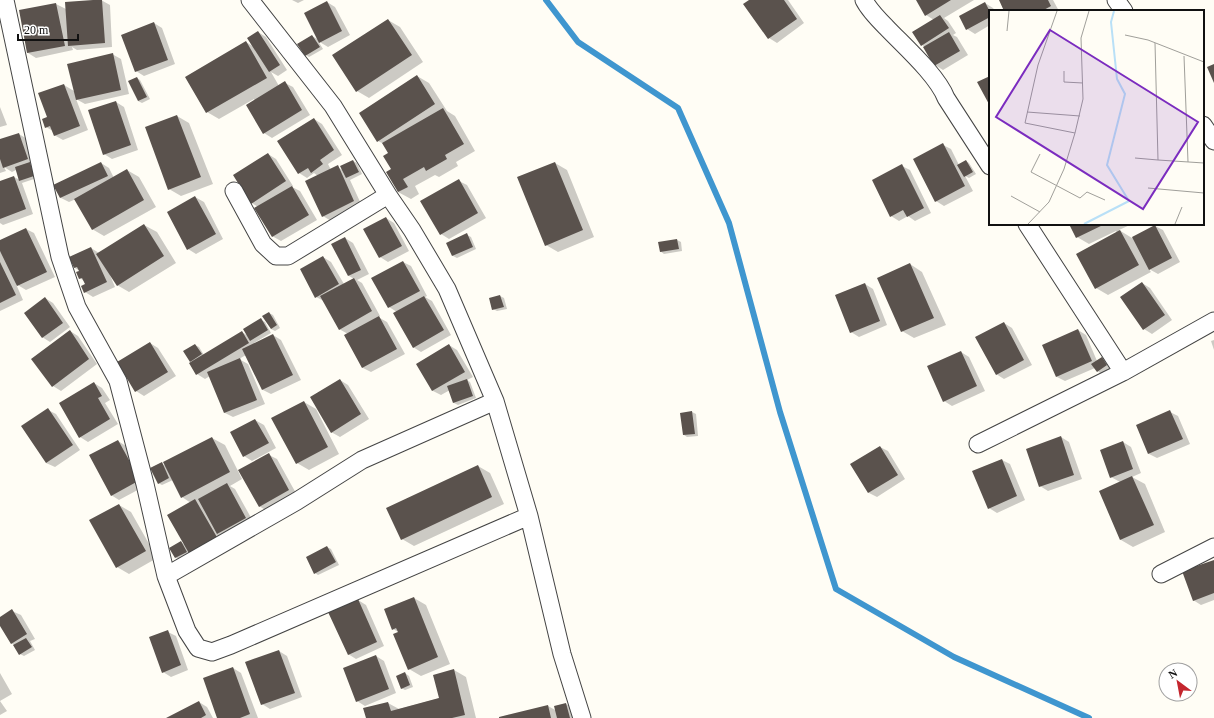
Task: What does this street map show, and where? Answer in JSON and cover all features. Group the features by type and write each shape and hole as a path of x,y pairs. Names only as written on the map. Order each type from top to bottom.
{"street":[{"path":"5,0 60,257 77,307 118,381 145,484 166,576 187,631 198,648 212,652 231,645 529,516"},
{"path":"250,0 333,106 388,195 412,230 447,289 495,401 529,516 562,654 582,718"},
{"path":"864,0 876,16 943,89 946,98 989,164"},
{"path":"1116,0 1123,10"},
{"path":"1204,126 1214,141"},
{"path":"234,191 263,244 276,256 288,256 388,195"},
{"path":"1028,225 1123,372"},
{"path":"978,444 1123,372 1214,321"},
{"path":"166,576 297,501 362,460 495,401"},
{"path":"1161,574 1214,547"}],"building":[{"path":"102,0 105,43 68,46 65,2"},
{"path":"749,0 784,0 797,19 768,39 743,4"},
{"path":"916,0 951,0 925,16"},
{"path":"999,0 1048,0 1051,6 1044,10 1004,10"},
{"path":"327,1 342,31 319,43 304,13"},
{"path":"985,2 989,10 989,18 966,30 959,16"},
{"path":"56,3 65,46 27,53 19,10"},
{"path":"940,15 949,28 921,46 912,32"},
{"path":"388,19 412,55 356,92 332,55"},
{"path":"154,22 168,60 135,72 121,35"},
{"path":"258,31 280,65 269,72 247,38"},
{"path":"949,32 960,51 934,66 923,47"},
{"path":"312,35 320,47 305,56 297,44"},
{"path":"246,41 267,78 206,113 185,77"},
{"path":"113,53 121,90 76,100 67,64"},
{"path":"1214,64 1214,83 1207,67"},
{"path":"417,75 435,104 377,142 359,113"},
{"path":"989,76 989,104 977,82"},
{"path":"137,77 147,97 138,101 128,81"},
{"path":"285,81 302,110 263,134 246,105"},
{"path":"64,84 80,126 54,136 50,126 45,128 42,119 47,117 38,93"},
{"path":"116,101 131,145 103,155 88,110"},
{"path":"443,108 464,144 445,155 447,159 426,171 424,167 403,179 408,187 398,192 386,172 391,169 383,156 388,153 382,143"},
{"path":"177,115 201,177 168,190 145,127"},
{"path":"314,118 334,150 320,160 323,164 311,173 308,168 298,174 277,141"},
{"path":"19,133 28,159 3,168 0,159 0,139"},
{"path":"943,143 965,186 935,202 913,159"},
{"path":"268,153 286,181 251,204 233,175"},
{"path":"353,160 359,172 346,178 340,166"},
{"path":"966,160 973,172 964,177 957,165"},
{"path":"30,162 34,176 19,181 15,167"},
{"path":"101,162 108,176 60,198 53,185"},
{"path":"555,162 583,230 545,246 517,177"},
{"path":"902,164 924,208 907,217 903,210 890,217 872,180"},
{"path":"338,165 354,201 322,217 305,181"},
{"path":"127,169 144,200 92,230 74,199"},
{"path":"14,176 26,209 0,219 0,181"},
{"path":"459,179 478,213 440,235 420,201"},
{"path":"292,186 309,215 272,237 254,208"},
{"path":"195,196 216,234 187,250 167,212"},
{"path":"386,217 402,246 379,258 363,229"},
{"path":"144,224 164,256 117,286 96,254"},
{"path":"1070,225 1103,225 1076,238"},
{"path":"1155,225 1172,258 1149,270 1132,237"},
{"path":"26,228 47,272 17,286 0,251 0,240"},
{"path":"1120,230 1139,265 1095,289 1076,254"},
{"path":"467,233 473,247 452,256 446,243"},
{"path":"345,237 361,270 348,276 331,244"},
{"path":"677,239 679,249 660,252 658,242"},
{"path":"91,247 107,282 84,293 81,286 85,284 82,278 79,279 76,272 79,271 77,267 74,268 69,257"},
{"path":"323,256 339,284 315,298 300,269"},
{"path":"403,261 420,291 388,308 371,278"},
{"path":"0,262 16,295 0,303"},
{"path":"910,263 934,318 901,332 877,278"},
{"path":"354,278 372,311 339,330 320,296"},
{"path":"1142,282 1165,315 1143,330 1120,297"},
{"path":"865,283 880,321 850,333 835,295"},
{"path":"500,295 504,307 492,310 489,298"},
{"path":"424,296 444,330 413,348 393,313"},
{"path":"45,297 63,323 42,338 24,313"},
{"path":"269,312 277,325 271,329 262,316"},
{"path":"379,316 397,349 362,368 344,335"},
{"path":"261,318 268,330 250,341 243,329"},
{"path":"1004,322 1024,360 996,375 975,337"},
{"path":"1078,329 1092,361 1056,377 1042,345"},
{"path":"70,330 89,359 52,387 31,359"},
{"path":"242,331 249,343 196,375 189,363"},
{"path":"273,334 293,375 262,390 242,349"},
{"path":"150,342 168,372 135,392 117,362"},
{"path":"195,344 202,354 190,362 183,351"},
{"path":"449,344 465,372 432,391 416,364"},
{"path":"961,351 977,386 943,402 927,366"},
{"path":"1102,357 1107,365 1097,372 1091,364"},
{"path":"240,358 257,400 224,413 207,372"},
{"path":"340,379 361,414 331,433 310,397"},
{"path":"467,379 473,396 453,403 447,386"},
{"path":"94,382 102,396 98,398 110,419 79,438 59,403"},
{"path":"304,401 328,447 296,464 271,418"},
{"path":"48,408 73,445 46,463 21,426"},
{"path":"1170,410 1183,439 1148,454 1136,425"},
{"path":"692,411 695,434 683,435 680,413"},
{"path":"255,419 269,443 243,457 230,432"},
{"path":"1061,436 1074,475 1039,487 1026,449"},
{"path":"212,437 230,472 181,498 163,462"},
{"path":"118,440 140,480 111,496 89,455"},
{"path":"1123,441 1133,469 1110,478 1100,450"},
{"path":"880,446 898,475 868,493 850,464"},
{"path":"269,453 289,490 259,507 238,470"},
{"path":"1002,459 1017,496 988,509 972,471"},
{"path":"162,462 169,478 158,484 150,468"},
{"path":"478,465 492,497 401,540 386,508"},
{"path":"1132,476 1154,525 1120,540 1099,491"},
{"path":"227,483 246,518 217,534 198,499"},
{"path":"195,499 218,539 190,555 167,515"},
{"path":"119,504 146,551 116,568 89,520"},
{"path":"181,541 187,552 175,558 169,548"},
{"path":"327,546 336,562 314,574 306,557"},
{"path":"1214,560 1214,593 1193,601 1182,571"},
{"path":"414,597 438,657 408,670 393,634 398,632 396,628 392,630 384,609"},
{"path":"358,599 377,642 348,655 328,612"},
{"path":"12,609 27,634 11,644 0,626 0,617"},
{"path":"168,630 181,665 162,673 149,637"},
{"path":"26,638 32,647 19,655 13,645"},
{"path":"279,650 295,693 261,705 245,662"},
{"path":"376,655 389,689 356,702 343,668"},
{"path":"233,667 250,714 240,718 217,718 203,678"},
{"path":"454,669 465,715 452,718 366,718 363,708 388,702 391,711 439,698 433,675"},
{"path":"405,672 410,685 401,689 396,676"},
{"path":"199,701 206,715 201,718 166,718"},
{"path":"566,703 570,718 557,718 554,706"},
{"path":"548,705 551,718 499,718 499,717"}],"waterway":[{"path":"546,0 578,42 678,108 729,223 780,412 836,589 954,657 1089,718"}]}
